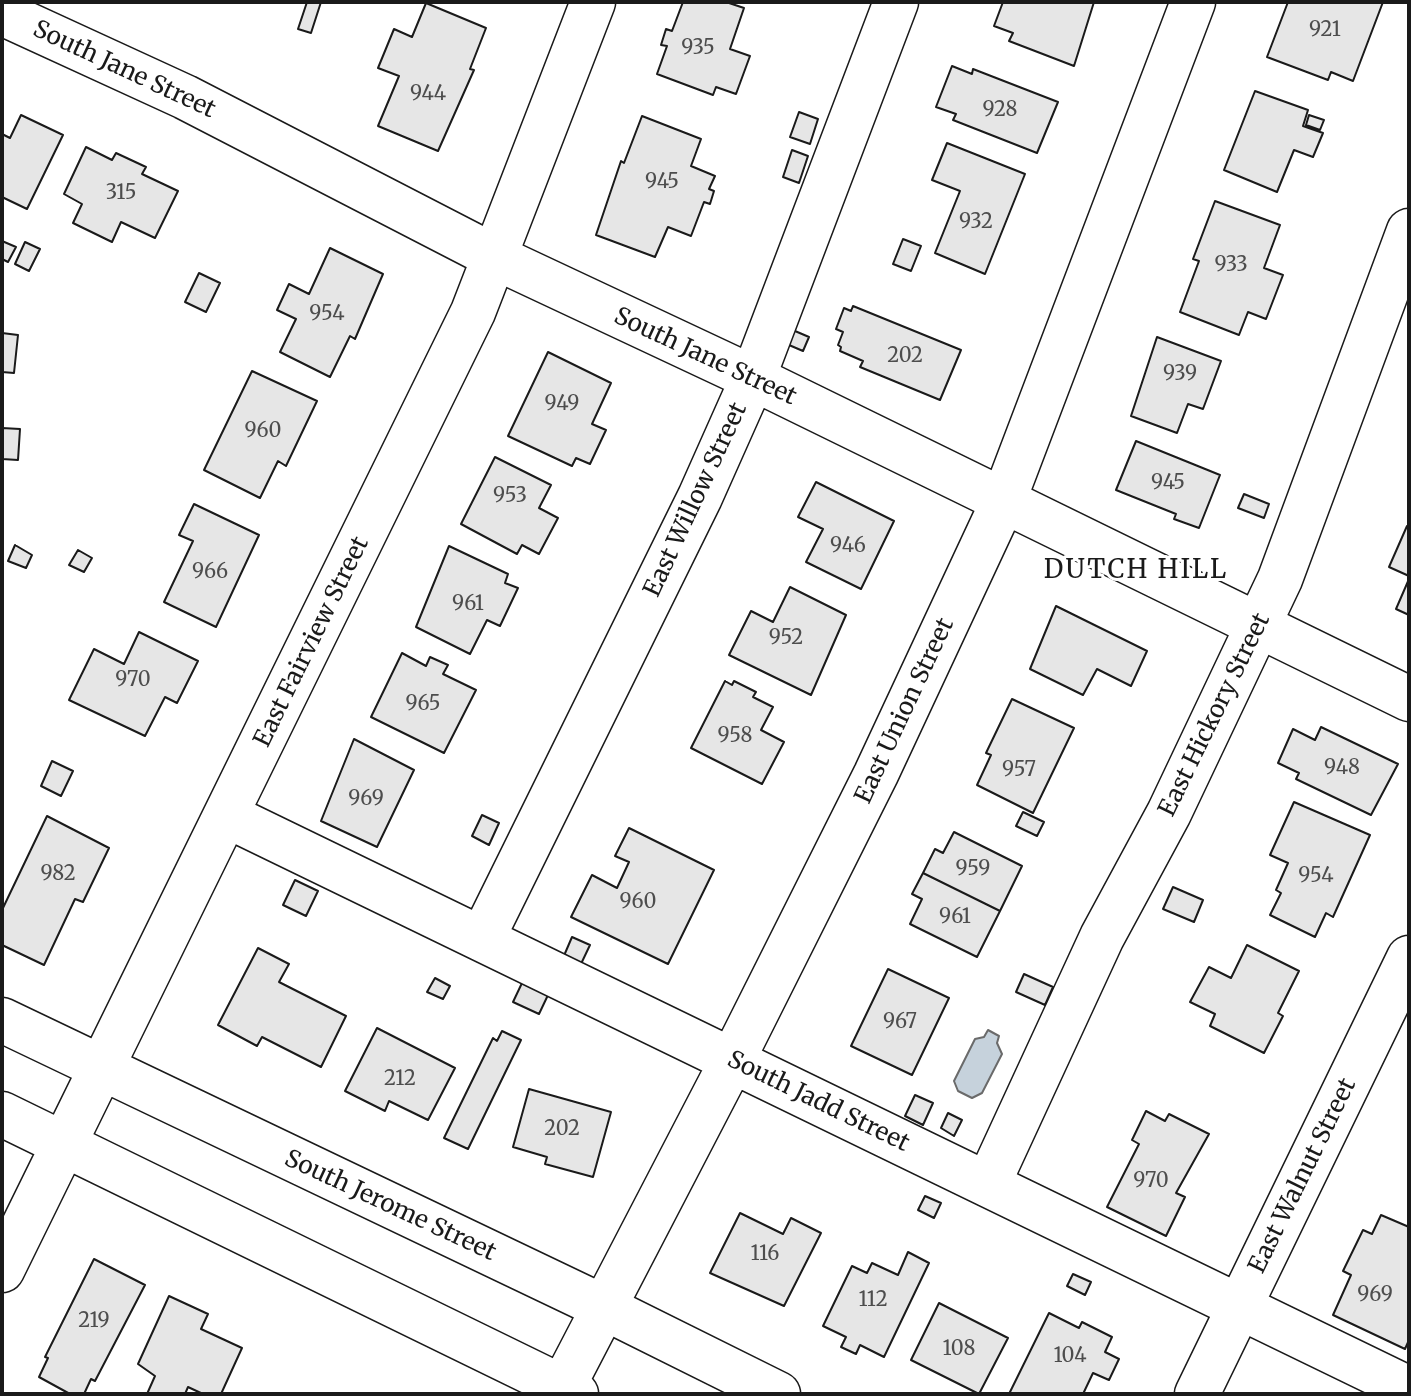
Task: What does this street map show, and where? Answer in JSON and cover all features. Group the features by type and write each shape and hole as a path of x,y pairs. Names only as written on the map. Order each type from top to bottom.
{"street":[{"name":"East Fairview Street","path":"2,1270 62,1142 228,816 473,312 593,2"},
{"name":"East Willow Street","path":"482,939 700,497 753,378 896,2"},
{"name":"East Union Street","path":"565,1392 603,1307 732,1061 876,774 1003,502 1193,2"},
{"name":"South Jane Street","path":"2,13 185,97 495,257 753,378 1409,699"},
{"name":"East Hickory Street","path":"988,1184 1102,937 1169,813 1280,579 1409,231"},
{"name":"South Jadd Street","path":"228,816 1409,1389"},
{"name":"East Walnut Street","path":"1197,1394 1409,958"},
{"name":"South Jerome Street","path":"2,1020 778,1394"},
{"path":"2,1114 565,1392"}],"shaded area":[{"path":"988,1030 999,1036 997,1043 1002,1054 982,1093 972,1098 958,1091 954,1081 975,1039 984,1037"}],"building":[{"path":"307,2 321,2 311,33 298,29"},
{"path":"683,2 726,2 744,8 730,49 750,56 736,94 716,87 713,95 657,74 667,46 661,45 666,29 672,31"},
{"path":"1003,2 1094,2 1074,66 1009,41 1013,33 994,26"},
{"path":"1288,2 1383,2 1353,81 1331,72 1328,80 1267,57"},
{"path":"426,3 486,28 470,69 474,70 438,151 378,126 399,76 378,68 394,29 412,37"},
{"path":"952,66 972,74 973,69 1058,102 1037,153 953,120 956,114 936,107"},
{"path":"1255,91 1308,110 1303,126 1323,133 1313,157 1294,150 1277,192 1224,170"},
{"path":"799,112 818,119 810,144 790,137"},
{"path":"21,115 63,135 27,209 2,197 2,134 10,138"},
{"path":"1309,115 1324,120 1320,130 1306,125"},
{"path":"642,116 701,139 691,166 715,176 709,189 714,191 710,204 704,202 691,236 668,227 655,257 596,235 621,161 624,163"},
{"path":"947,143 1025,174 985,274 935,253 960,191 932,180"},
{"path":"86,147 112,160 116,153 146,167 142,174 178,191 155,238 121,222 112,242 73,223 82,204 64,194"},
{"path":"792,150 808,156 799,183 783,177"},
{"path":"1215,201 1280,225 1264,268 1283,275 1266,319 1248,312 1239,335 1180,312 1199,261 1193,259"},
{"path":"903,239 921,246 911,271 893,264"},
{"path":"2,241 16,247 8,262 2,259"},
{"path":"25,242 40,249 29,271 15,264"},
{"path":"330,248 383,274 355,339 350,336 330,377 280,352 296,319 277,310 289,284 309,294"},
{"path":"199,273 220,283 206,312 185,302"},
{"path":"853,306 961,350 940,400 860,367 863,361 840,351 838,345 843,332 836,329 844,308 851,311"},
{"path":"788,328 809,337 803,351 782,342"},
{"path":"2,333 18,335 14,373 2,372"},
{"path":"1157,337 1221,361 1203,409 1188,404 1177,433 1131,416"},
{"path":"548,352 611,383 592,424 606,430 590,464 576,458 572,466 508,436"},
{"path":"252,371 317,401 286,466 278,461 260,498 204,470"},
{"path":"2,428 20,429 18,460 2,459"},
{"path":"1136,441 1220,475 1199,528 1174,519 1176,514 1116,490"},
{"path":"495,457 551,485 539,508 558,518 539,554 522,545 517,554 461,524"},
{"path":"816,482 894,521 861,589 806,562 823,529 798,517"},
{"path":"1244,494 1269,504 1264,518 1238,508"},
{"path":"194,504 259,535 216,627 164,602 193,541 179,535"},
{"path":"1409,527 1409,576 1389,567"},
{"path":"15,545 32,555 26,568 8,561"},
{"path":"449,546 508,574 505,583 518,588 500,626 487,620 470,654 416,627"},
{"path":"78,550 92,558 84,572 69,565"},
{"path":"1409,579 1409,615 1396,609"},
{"path":"790,587 846,615 811,695 729,655 751,611 773,622"},
{"path":"1056,606 1147,651 1131,686 1097,669 1083,695 1030,669"},
{"path":"139,632 198,661 177,703 165,697 145,736 69,700 94,649 124,664"},
{"path":"402,653 426,666 430,657 448,665 443,674 476,690 444,753 371,717"},
{"path":"725,681 732,685 734,681 756,692 753,697 773,707 761,730 784,742 762,784 691,748"},
{"path":"1012,699 1074,728 1033,813 977,785 991,755 986,753"},
{"path":"1321,727 1398,764 1371,815 1296,779 1299,773 1278,763 1293,729 1315,740"},
{"path":"354,739 414,770 377,847 321,821"},
{"path":"52,761 73,771 61,796 41,786"},
{"path":"1294,802 1370,835 1333,917 1326,913 1315,937 1270,915 1281,893 1276,890 1288,863 1270,855"},
{"path":"1023,812 1044,822 1037,836 1016,826"},
{"path":"482,815 499,823 489,845 472,836"},
{"path":"47,816 109,848 83,902 75,899 44,965 2,945 2,910"},
{"path":"629,828 714,870 668,964 571,917 592,875 617,888 629,862 615,856"},
{"path":"954,832 1022,866 1000,911 923,873 935,849 943,853"},
{"path":"923,873 1000,911 977,957 910,924 922,899 912,894"},
{"path":"295,880 318,891 306,916 283,905"},
{"path":"1173,887 1203,900 1194,922 1163,909"},
{"path":"572,937 590,945 580,966 563,958"},
{"path":"1247,945 1299,971 1278,1013 1283,1016 1264,1053 1210,1026 1215,1014 1190,1002 1209,967 1231,978"},
{"path":"258,948 289,964 279,982 346,1016 321,1067 262,1037 257,1046 218,1025"},
{"path":"888,969 949,998 912,1075 851,1046"},
{"path":"1024,974 1053,987 1045,1005 1016,992"},
{"path":"435,978 450,986 443,999 427,992"},
{"path":"522,983 548,995 539,1014 513,1002"},
{"path":"377,1028 455,1068 428,1120 389,1101 385,1111 345,1091"},
{"path":"502,1031 521,1040 468,1149 444,1138 493,1038 497,1041"},
{"path":"529,1089 611,1112 593,1177 545,1164 547,1157 513,1147"},
{"path":"915,1095 933,1103 923,1125 905,1116"},
{"path":"1146,1111 1165,1121 1169,1114 1209,1134 1176,1193 1185,1197 1166,1236 1107,1207 1139,1144 1132,1140"},
{"path":"948,1113 962,1120 954,1136 941,1128"},
{"path":"925,1196 941,1203 934,1218 918,1210"},
{"path":"740,1213 783,1234 791,1218 821,1233 784,1306 710,1273"},
{"path":"1381,1215 1409,1227 1409,1340 1405,1349 1333,1315 1351,1275 1343,1271 1363,1230 1372,1234"},
{"path":"908,1252 929,1263 884,1357 860,1345 856,1354 841,1347 846,1337 823,1326 852,1266 867,1273 872,1263 898,1275"},
{"path":"94,1259 145,1285 95,1381 91,1379 84,1394 70,1394 39,1377 48,1358 45,1357"},
{"path":"1073,1274 1091,1282 1085,1295 1067,1286"},
{"path":"169,1296 208,1314 201,1329 242,1348 221,1394 203,1394 188,1387 185,1394 147,1394 155,1376 138,1364"},
{"path":"939,1303 1008,1338 979,1394 911,1360"},
{"path":"1049,1313 1079,1328 1082,1322 1112,1337 1105,1352 1119,1359 1109,1380 1093,1373 1083,1394 1009,1394"}],"district":[{"name":"DUTCH HILL","path":"1136,571"}]}
